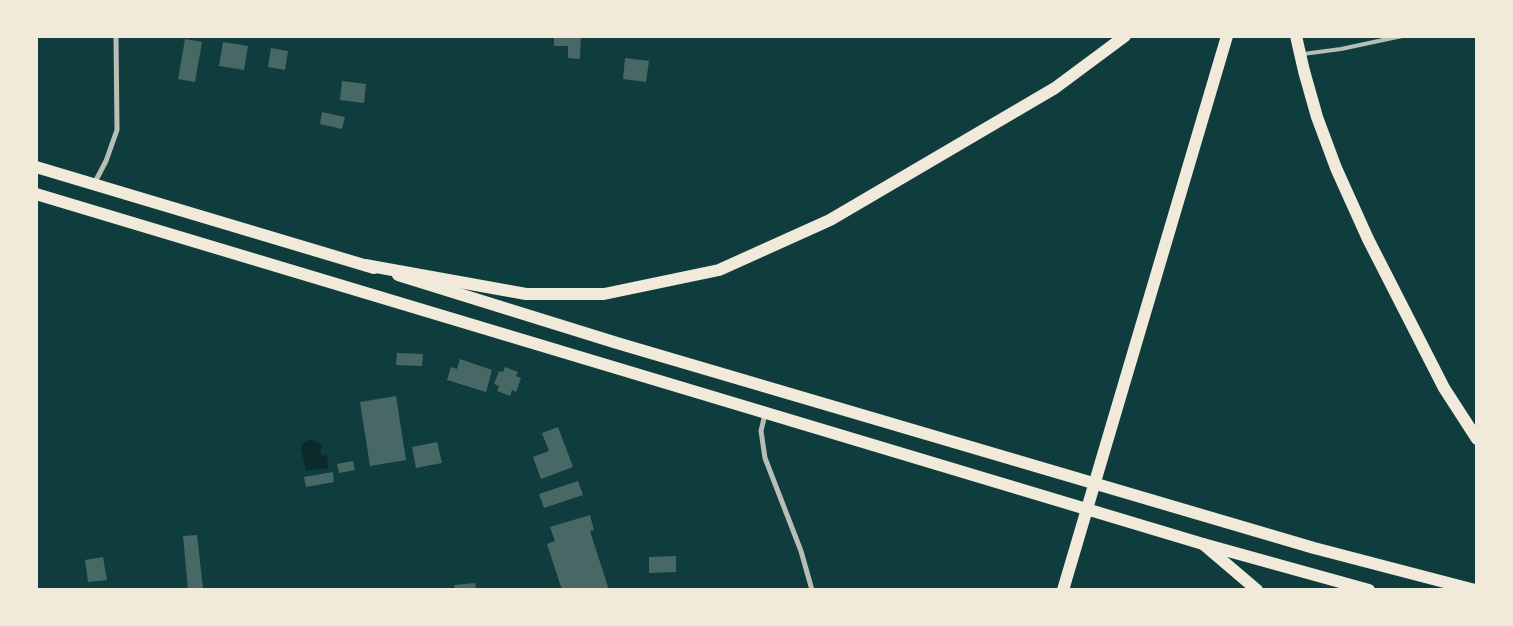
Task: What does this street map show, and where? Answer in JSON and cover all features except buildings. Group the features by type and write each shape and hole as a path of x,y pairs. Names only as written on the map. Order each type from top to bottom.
{"main road":[{"path":"365,265 526,294 604,294 719,270 838,215 1055,88 1125,36"},
{"path":"1064,584 1226,36"},
{"path":"1296,36 1317,117 1336,168 1368,239 1444,388 1477,439"},
{"path":"36,167 365,265 617,343 1276,537 1475,590"},
{"path":"36,194 765,414 1203,544 1369,590"},
{"path":"1203,544 1257,590"}],"street":[{"path":"94,184 106,161 117,130 116,36"},
{"path":"765,414 762,431 765,458 801,551 812,590"}],"lane":[{"path":"1300,54 1341,49 1402,36"}],"water":[{"path":"309,440 316,441 322,446 320,453 323,456 327,455 328,468 306,471 301,448 304,442"}]}
